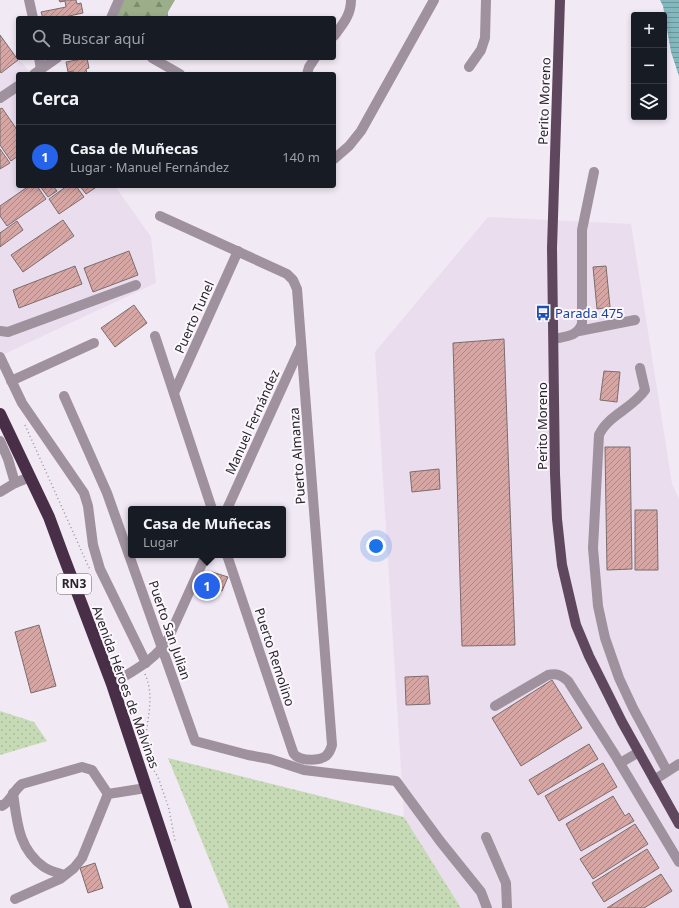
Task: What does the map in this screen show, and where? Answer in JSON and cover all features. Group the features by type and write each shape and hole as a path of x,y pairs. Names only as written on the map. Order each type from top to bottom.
{"highway":[{"name":"Avenida Héroes de Malvinas","path":"0,414 3,425 49,517 112,684 186,908"}],"main road":[{"name":"Perito Moreno","path":"560,0 552,248 555,474 557,519 562,565 576,624 589,656 612,703 679,824"}],"street":[{"path":"29,0 32,16"},
{"path":"112,16 119,0"},
{"path":"336,33 349,15 351,0"},
{"path":"336,157 349,146 361,131 434,0"},
{"path":"469,67 481,50 485,38 486,0"},
{"path":"38,72 39,60"},
{"path":"38,72 54,60"},
{"path":"156,60 176,72"},
{"path":"308,72 314,60"},
{"path":"0,98 16,87"},
{"path":"579,331 582,324 582,230 594,172"},
{"name":"Puerto Almanza","path":"160,216 287,274 293,280 297,289 332,745 326,756 305,764"},
{"name":"Puerto Tunel","path":"174,393 238,251"},
{"path":"0,331 8,332 136,285"},
{"path":"554,339 573,335 579,331 635,320"},
{"path":"155,336 211,506"},
{"path":"11,381 94,343"},
{"name":"Manuel Fernández","path":"228,506 301,346"},
{"path":"0,357 22,403 84,493 88,506 94,545 100,569 144,664"},
{"path":"640,368 645,390 640,397 602,428 599,435 593,548 598,606 605,638 619,678 630,702 667,771"},
{"name":"Puerto San Julian","path":"64,396 108,493 128,549"},
{"path":"0,441 8,459 15,483"},
{"path":"0,492 15,483 30,477"},
{"name":"Puerto San Julian","path":"131,558 195,741 270,760 305,764"},
{"path":"112,684 144,664 163,648 205,558"},
{"name":"Puerto Remolino","path":"228,558 292,750 295,755 305,764"},
{"path":"495,706 548,675 557,674 568,681 620,763 679,862"},
{"path":"620,763 639,752"},
{"path":"305,764 396,781 480,892 487,908"},
{"path":"654,780 679,764"},
{"path":"0,806 8,803 16,789 22,784 82,767 92,770 108,794"},
{"path":"108,794 146,788"},
{"path":"14,793 16,814 22,842 33,858 45,868 64,875"},
{"path":"16,899 60,879 74,868 82,858 108,794"},
{"path":"486,837 506,883 507,908"}],"path":[{"path":"23,421 90,570"},
{"path":"144,664 150,686 151,700 146,750 147,756"},
{"path":"149,761 158,777 169,810 175,841"}],"shaded area":[{"path":"0,35 16,55 16,60 20,60 29,72 16,72 16,188 116,188 151,237 156,283 0,356"},
{"path":"488,217 631,224 672,484 679,499 679,908 461,908 404,817 375,352"}],"green space":[{"path":"123,0 175,0 168,12 168,16 117,15"},
{"path":"0,711 34,722 47,741 0,755"},
{"path":"168,758 404,817 461,908 229,908"}],"water":[{"path":"660,0 679,0 679,76 671,52 667,29 667,12 664,12"}],"building":[{"path":"59,0 76,0 77,4 81,3 83,13 69,16 42,16 41,12 66,7 65,1 60,2"},
{"path":"0,35 16,57 16,60 18,60 1,73"},
{"path":"87,60 89,68 86,69 87,72 68,72 66,62"},
{"path":"2,108 16,128 16,157 11,161 0,145 0,109"},
{"path":"0,149 10,163 0,169"},
{"path":"26,188 38,188 46,199 7,226 0,216 0,206"},
{"path":"41,188 55,188 57,191 48,197"},
{"path":"64,188 77,188 84,197 59,214 49,199"},
{"path":"82,188 95,188 86,194"},
{"path":"63,220 74,236 23,272 11,255"},
{"path":"17,221 23,230 0,247 0,233"},
{"path":"129,251 138,275 93,292 84,268"},
{"path":"75,266 82,284 19,308 13,290"},
{"path":"606,266 610,307 597,309 593,267"},
{"path":"134,305 147,323 115,347 101,328"},
{"path":"504,339 515,645 462,646 453,343"},
{"path":"604,371 620,372 617,402 600,400"},
{"path":"605,447 630,447 632,569 607,570"},
{"path":"439,469 440,489 412,492 410,472"},
{"path":"635,510 657,510 658,570 635,570"},
{"path":"212,572 228,577 222,591 219,590 216,593 207,586"},
{"path":"39,625 56,686 31,693 15,632"},
{"path":"428,676 430,704 406,705 405,677"},
{"path":"552,680 582,728 521,766 492,718"},
{"path":"589,744 598,759 538,795 529,780"},
{"path":"603,763 617,787 559,821 545,796"},
{"path":"613,796 625,816 629,813 634,821 581,851 566,824"},
{"path":"635,824 648,844 593,879 580,859"},
{"path":"647,849 659,868 604,902 592,883"},
{"path":"95,863 103,888 88,893 80,868"},
{"path":"661,874 672,891 644,908 607,908"}],"place":[{"name":"Parada 475","path":"543,313"},
{"name":"Casa de Muñecas","path":"207,586"}]}
